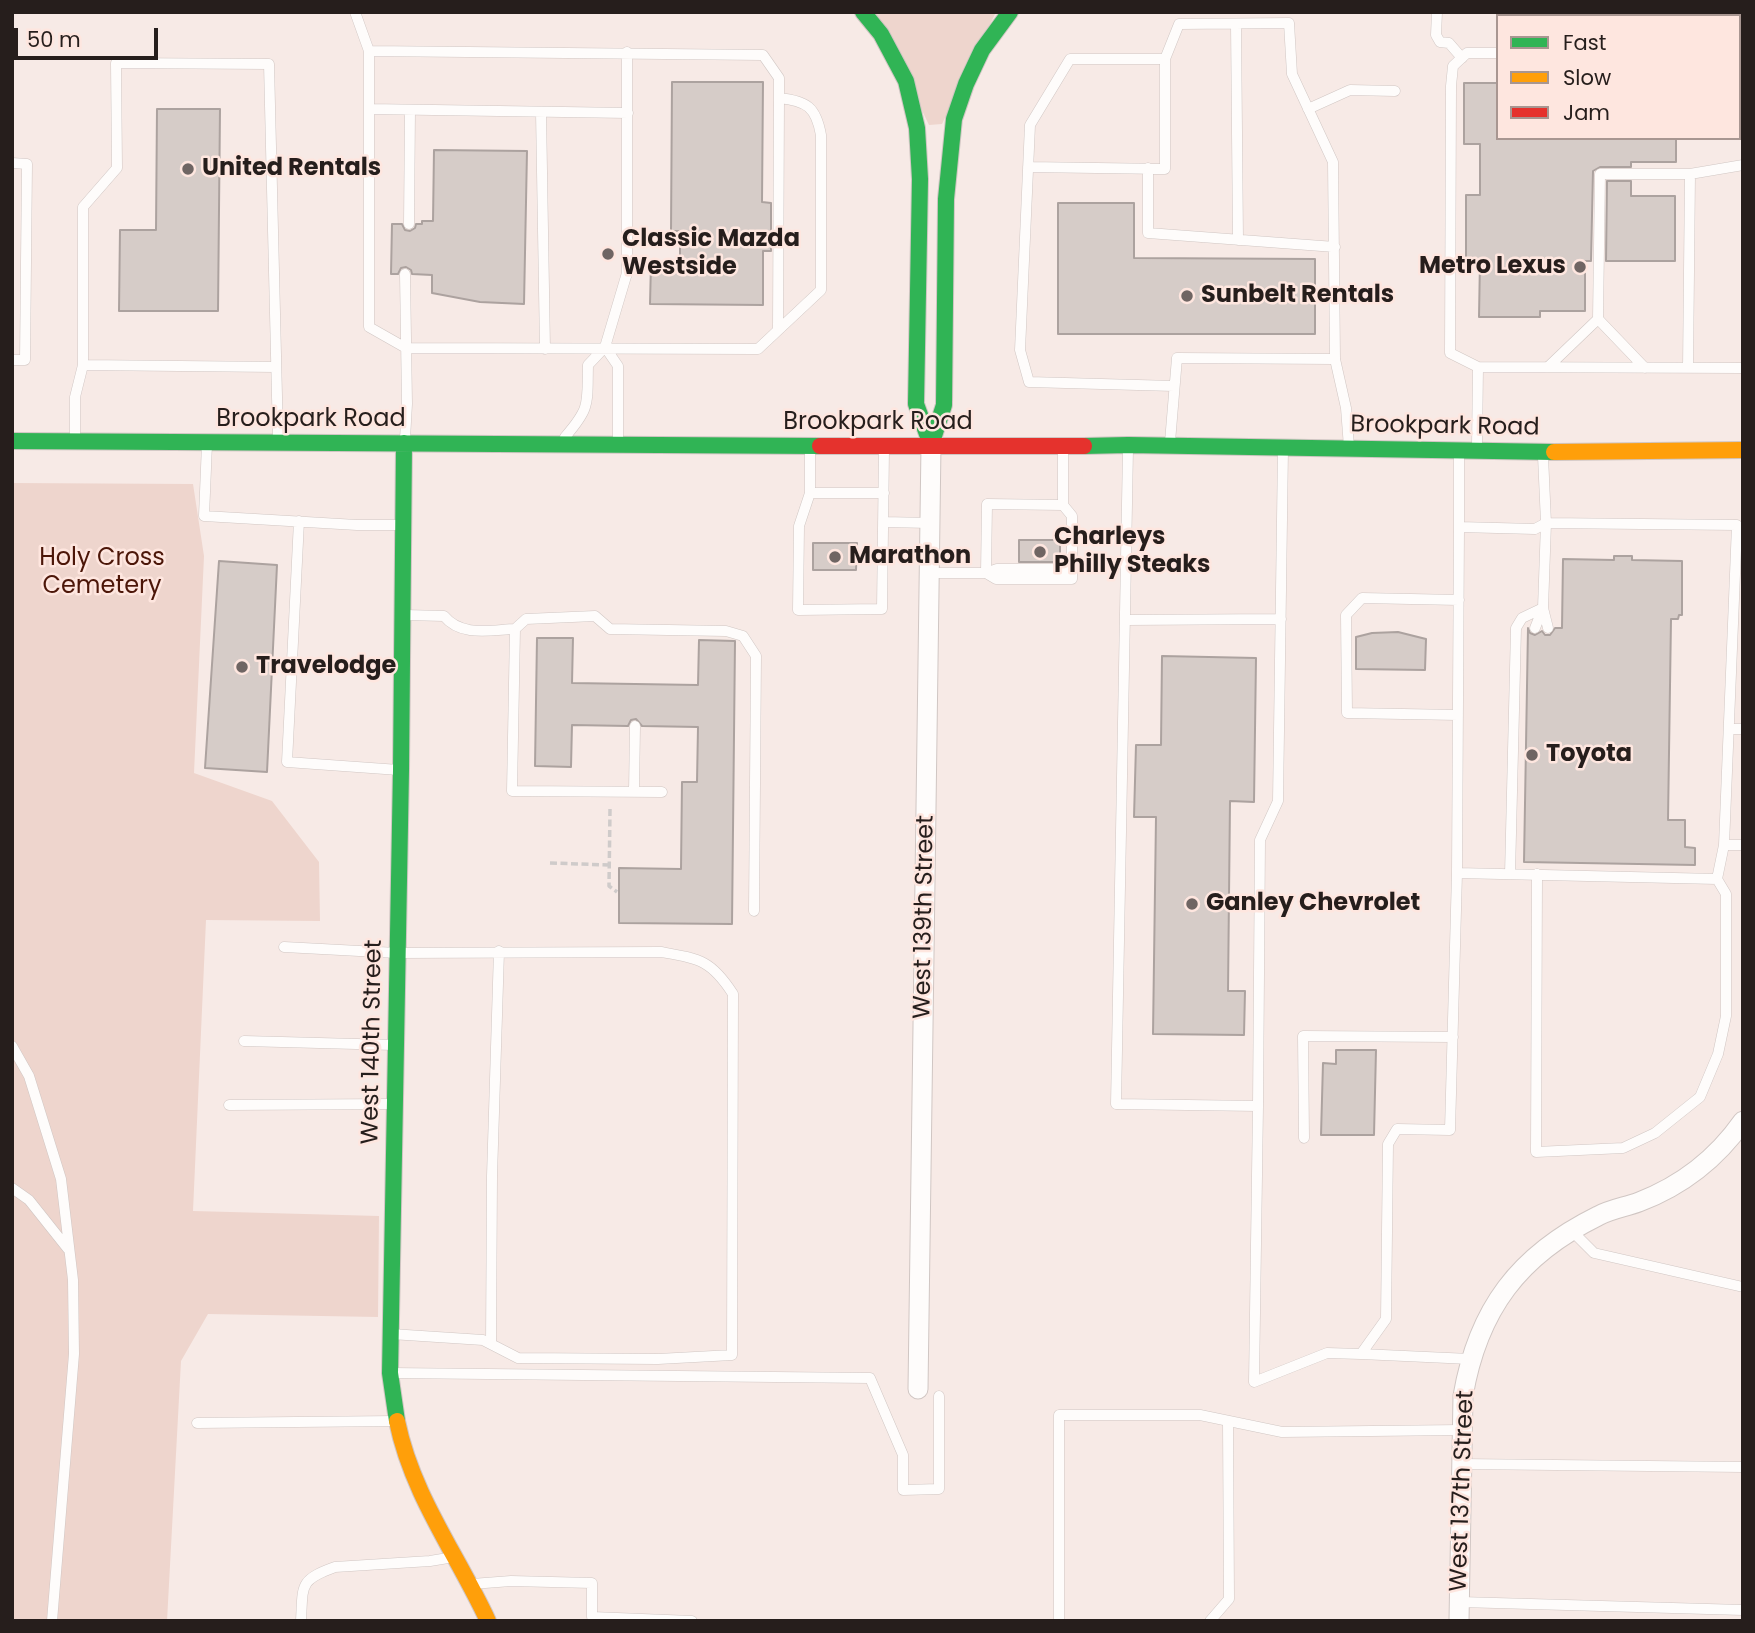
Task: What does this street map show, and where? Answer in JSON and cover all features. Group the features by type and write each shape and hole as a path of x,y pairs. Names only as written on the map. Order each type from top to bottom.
{"main road":[{"path":"863,12 881,34 906,81 917,128 920,178 916,404 931,445"},
{"path":"931,445 944,405 946,199 954,119 982,50 1010,12"},
{"name":"Brookpark Road","path":"12,440 1063,447 1128,445 1542,452 1743,450"},
{"name":"West 140th Street","path":"404,443 390,1373 396,1421 412,1475 472,1584 488,1621"}],"street":[{"name":"West 139th Street","path":"918,1389 931,445"},
{"name":"West 137th Street","path":"1459,1611 1463,1396 1470,1359 1494,1303 1546,1247 1601,1214 1640,1202 1671,1188 1700,1168 1743,1121"}],"lane":[{"path":"355,12 369,51 369,327 406,348 758,349 821,290 821,135 818,117 809,106 796,100 779,98"},
{"path":"1437,12 1436,35 1440,42 1449,43 1462,58"},
{"path":"1236,23 1238,240"},
{"path":"1028,167 1165,169 1165,59 1179,24 1289,23 1292,74 1334,162 1335,359 1346,408 1349,449"},
{"path":"369,51 763,55 779,78 778,330"},
{"path":"560,444 582,418 587,405 588,366 605,347 627,274 627,52"},
{"path":"1496,53 1467,53 1453,66 1450,353 1478,367 1743,368"},
{"path":"1165,59 1070,59 1030,125 1020,349 1029,382 1174,386"},
{"path":"75,441 75,397 83,365 83,207 117,168 116,64 269,64 278,442"},
{"path":"1308,108 1350,90 1395,91"},
{"path":"369,110 628,113"},
{"path":"409,224 410,110"},
{"path":"541,112 545,349"},
{"path":"12,163 27,164 25,360 12,360"},
{"path":"1645,368 1598,319 1600,174 1690,174 1743,165"},
{"path":"1148,168 1148,233 1335,247"},
{"path":"1688,368 1690,174"},
{"path":"404,443 405,274"},
{"path":"1548,367 1598,319"},
{"path":"605,347 618,366 618,444"},
{"path":"1169,446 1177,358 1335,359"},
{"path":"83,365 276,367"},
{"path":"1477,451 1478,367"},
{"path":"207,443 204,516 404,525"},
{"path":"809,445 810,493 799,526 798,610 882,609 884,445"},
{"path":"1128,445 1116,1104 1258,1106"},
{"path":"930,573 986,573 996,579 1072,579 1072,516 1063,505 1063,447"},
{"path":"1283,448 1278,801 1260,840 1254,1382 1327,1353 1470,1359"},
{"path":"1361,1354 1386,1319 1388,1144 1397,1129 1450,1130 1457,873 1459,450"},
{"path":"1542,452 1546,523 1543,608 1548,628"},
{"path":"810,493 884,493"},
{"path":"986,573 986,504 1063,505"},
{"path":"299,522 287,762 401,770"},
{"path":"883,522 931,523"},
{"path":"1459,527 1535,529 1546,523 1737,525 1724,845 1717,879 1726,894 1726,1016 1718,1054 1700,1097 1655,1133 1623,1148 1536,1152 1536,874"},
{"path":"1458,715 1347,713 1346,615 1362,598 1459,600"},
{"path":"1535,628 1543,608"},
{"path":"1510,874 1516,628 1522,618 1543,608"},
{"path":"403,615 444,616 450,624 463,630 515,629 526,619 595,616 610,629 726,631 743,636 756,656 754,911"},
{"path":"1125,620 1281,619"},
{"path":"515,629 512,791 662,792"},
{"path":"634,792 635,726"},
{"path":"1729,729 1743,729"},
{"path":"1724,845 1743,845"},
{"path":"1457,873 1717,879"},
{"path":"284,947 397,953 661,952 695,958 720,973 733,995 732,1355 658,1359 518,1358 483,1340 390,1334"},
{"path":"491,1344 492,1176 499,951"},
{"path":"1304,1138 1303,1036 1453,1037"},
{"path":"244,1041 396,1045"},
{"path":"12,1046 29,1076 61,1179 73,1280 74,1354 52,1621"},
{"path":"229,1105 395,1104"},
{"path":"12,1188 29,1200 70,1251"},
{"path":"1571,1230 1594,1253 1743,1287"},
{"path":"390,1373 870,1378 903,1455 903,1490 939,1489 939,1396"},
{"path":"1059,1621 1059,1415 1200,1415 1282,1432 1461,1430"},
{"path":"1210,1621 1228,1600 1228,1420"},
{"path":"197,1423 396,1421"},
{"path":"1461,1464 1743,1467"},
{"path":"300,1621 303,1586 321,1572 335,1567 456,1556"},
{"path":"472,1584 511,1581 592,1583 592,1617 692,1621"},
{"path":"1459,1611 1743,1610"}],"path":[{"path":"610,809 609,886 617,892"},
{"path":"550,863 609,865"}],"green space":[{"path":"875,12 996,12 942,124 929,125"},
{"name":"Holy Cross Cemetery","path":"12,483 193,484 204,556 194,773 272,801 319,862 320,921 206,920 193,1211 379,1216 378,1317 208,1314 181,1361 167,1621 12,1621"}],"building":[{"path":"672,82 763,82 762,202 771,203 771,251 763,251 763,305 650,304 651,263 680,263 680,231 671,231"},
{"path":"1464,83 1496,83 1496,140 1676,140 1676,162 1631,162 1631,167 1600,167 1593,171 1591,261 1585,261 1585,311 1540,311 1540,317 1479,317 1480,260 1466,260 1466,195 1480,195 1480,144 1464,144"},
{"name":"United Rentals","path":"157,109 220,109 218,311 119,311 120,230 156,230"},
{"path":"434,150 527,151 524,304 480,302 432,293 432,275 412,274 406,267 401,268 398,274 391,274 392,224 402,224 405,230 410,231 416,224 422,224 422,221 433,221"},
{"path":"1607,181 1631,181 1631,196 1675,196 1675,261 1606,261"},
{"name":"Sunbelt Rentals","path":"1058,203 1134,203 1134,258 1315,259 1315,334 1058,334"},
{"name":"Charleys Philly Steaks","path":"1019,540 1060,540 1060,562 1019,562"},
{"name":"Marathon","path":"813,543 857,543 856,570 813,570"},
{"path":"1614,556 1632,556 1632,560 1682,561 1682,615 1679,615 1678,619 1671,619 1668,820 1685,820 1685,847 1695,848 1695,865 1524,862 1528,628 1530,633 1535,635 1542,631 1545,635 1550,635 1555,628 1562,628 1563,559 1614,560"},
{"name":"Travelodge","path":"219,561 277,565 267,772 205,768"},
{"path":"1398,632 1426,639 1425,670 1356,669 1356,637"},
{"path":"537,638 573,638 572,683 698,685 699,640 735,641 732,924 619,923 619,868 681,869 682,782 697,782 698,727 642,726 636,719 631,720 628,726 572,725 571,767 535,766"},
{"name":"Ganley Chevrolet","path":"1162,656 1256,658 1254,802 1230,801 1228,991 1245,991 1244,1035 1153,1034 1156,817 1134,817 1136,745 1161,745"},
{"path":"1336,1050 1376,1050 1374,1135 1321,1135 1323,1063 1336,1064"}],"traffic: fast":[{"path":"863,12 881,34 906,81 917,128 920,179 916,404 931,445"},
{"path":"931,445 944,405 946,199 954,119 982,50 1010,12"},
{"path":"12,441 820,446"},
{"path":"397,1421 390,1373 404,443"},
{"path":"1084,446 1554,452"}],"traffic: slow":[{"path":"1554,452 1743,450"},
{"path":"397,1421 404,1448 424,1499 488,1621"}],"traffic: jam":[{"path":"820,446 1084,446"}],"place":[{"name":"United Rentals","path":"188,169"},
{"name":"Classic Mazda Westside","path":"608,254"},
{"name":"Metro Lexus","path":"1580,267"},
{"name":"Sunbelt Rentals","path":"1187,296"},
{"name":"Charleys Philly Steaks","path":"1040,552"},
{"name":"Marathon","path":"835,557"},
{"name":"Travelodge","path":"242,667"},
{"name":"Toyota","path":"1532,755"},
{"name":"Ganley Chevrolet","path":"1192,904"}]}
